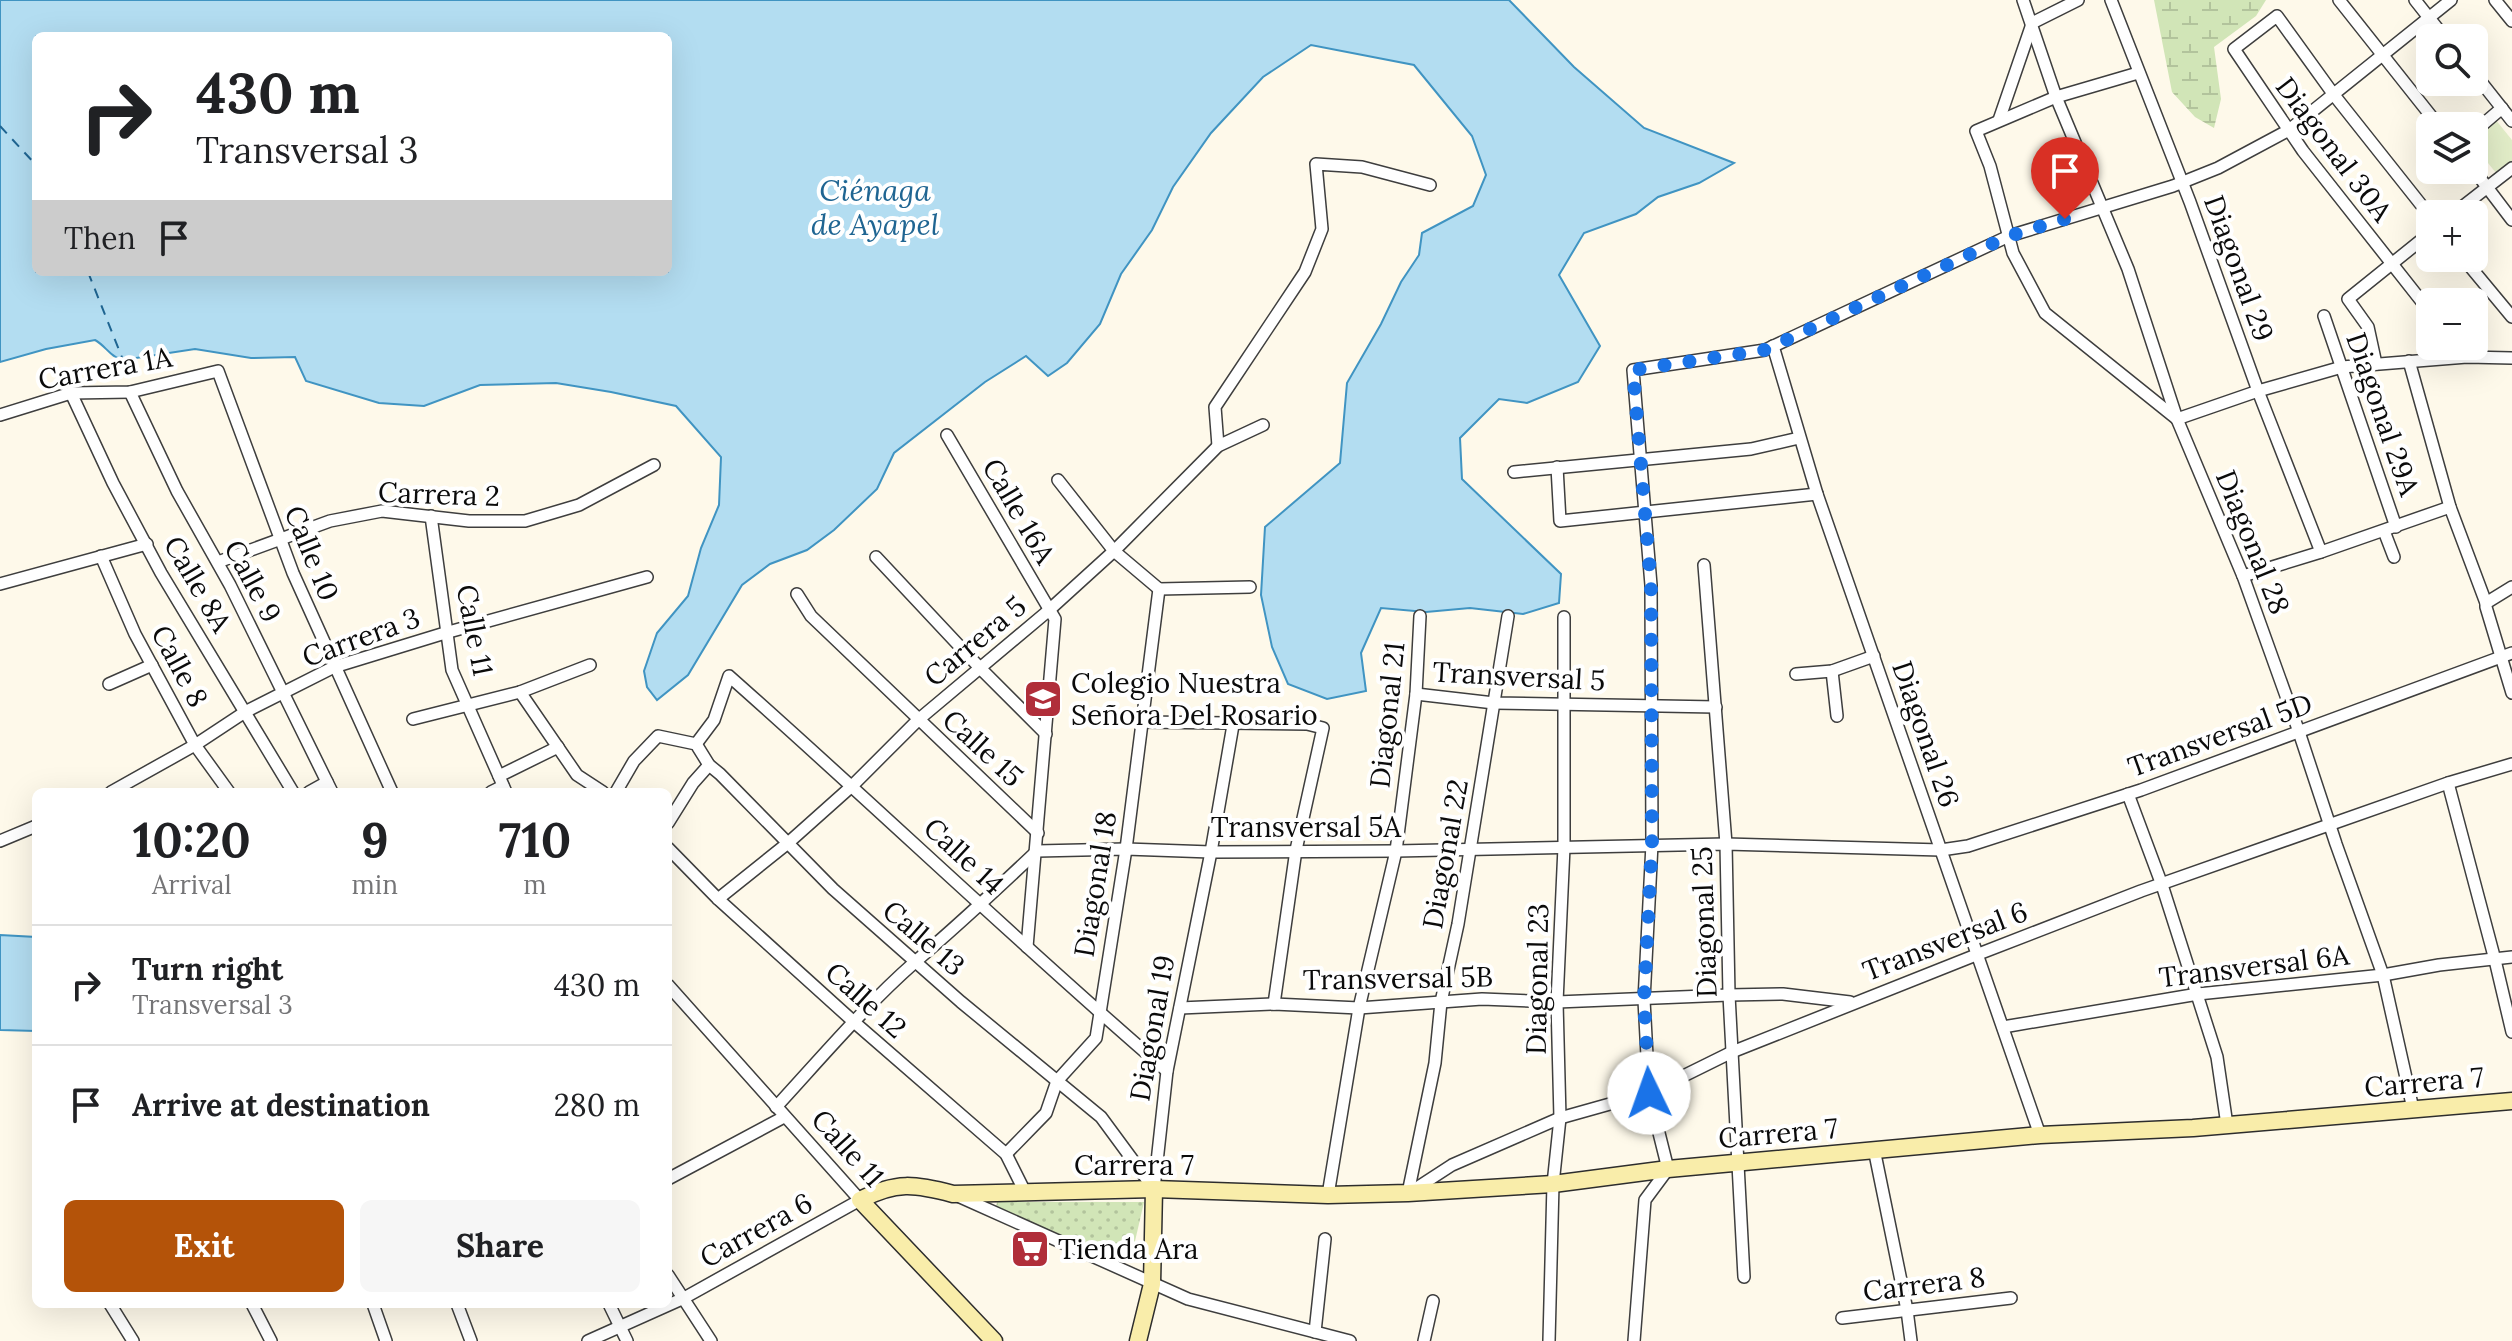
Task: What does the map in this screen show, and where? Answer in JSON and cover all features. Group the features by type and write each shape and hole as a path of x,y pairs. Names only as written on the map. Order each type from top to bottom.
{"main road":[{"name":"Carrera 7","path":"860,1200 882,1188 922,1185 953,1194 1154,1189 1328,1195 1408,1193 1553,1184 1737,1162 2040,1135 2227,1125 2512,1101"},
{"name":"Diagonal 19","path":"1138,1341 1152,1284 1154,1189"},
{"name":"Calle 11","path":"860,1200 994,1341"}],"street":[{"name":"Diagonal 28","path":"2023,0 2056,97 2128,269 2177,419 2243,576 2299,732 2383,975 2413,1109"},
{"path":"1999,120 2032,23 2078,0"},
{"name":"Diagonal 29","path":"2111,0 2321,552"},
{"path":"2339,0 2428,112"},
{"path":"2415,0 2433,24"},
{"path":"1634,1341 1645,1200 1668,1169 1649,1093 1644,1000 1652,844 1651,585 1633,370 1765,350 2009,236 2181,183 2218,168 2289,130 2451,0"},
{"path":"2495,0 2512,21"},
{"name":"Diagonal 30A","path":"2334,95 2277,16 2234,49 2289,130 2416,295"},
{"path":"2138,73 2056,97 1976,131 1990,166 2013,253 2045,313 2177,419 2342,367 2424,360"},
{"path":"2488,90 2512,121"},
{"path":"2334,95 2417,200"},
{"path":"2488,120 2502,108"},
{"path":"1218,446 1215,407 1305,272 1322,229 1316,164 1362,167 1430,185"},
{"path":"2471,200 2512,168"},
{"path":"2486,184 2512,220"},
{"path":"2376,364 2368,327 2348,299 2416,244"},
{"path":"2475,272 2512,317"},
{"name":"Diagonal 29A","path":"2324,316 2390,529 2394,557"},
{"name":"Diagonal 26","path":"1773,346 1817,494 2040,1135"},
{"path":"2488,357 2512,358"},
{"path":"2409,361 2450,507 2506,654 2512,693"},
{"name":"Carrera 1A","path":"0,415 71,393 130,392 218,371"},
{"name":"Calle 10","path":"218,371 280,540 390,788"},
{"name":"Calle 9","path":"130,392 177,491 218,562 330,787"},
{"name":"Calle 8A","path":"71,393 113,483 161,573 291,788"},
{"name":"Carrera 5","path":"718,899 788,843 853,785 918,720 1048,611 1114,551 1218,446 1263,425"},
{"name":"Calle 16A","path":"947,435 1048,611"},
{"path":"1514,472 1751,449 1799,438"},
{"name":"Carrera 2","path":"218,562 330,521 382,511 469,521 525,521 579,505 654,465"},
{"path":"1557,467 1560,521 1817,494"},
{"path":"1058,480 1114,551 1159,589 1250,587"},
{"path":"2243,576 2450,507"},
{"name":"Calle 11","path":"431,516 452,670 503,785"},
{"path":"0,584 147,544"},
{"name":"Calle 8","path":"101,556 135,634 195,745 226,788"},
{"path":"876,557 1046,734"},
{"name":"Diagonal 25","path":"1704,565 1726,844 1729,995 1744,1277"},
{"name":"Carrera 3","path":"118,788 195,745 245,712 334,667 647,577"},
{"path":"2486,603 2512,587"},
{"name":"Diagonal 18","path":"1006,1154 1046,1113 1057,1081 1096,1038 1126,849 1159,589"},
{"name":"Calle 15","path":"797,594 811,616 1038,833"},
{"path":"1027,947 1055,619 1048,611"},
{"name":"Diagonal 21","path":"1328,1195 1359,1008 1396,851 1416,694 1420,616"},
{"name":"Diagonal 22","path":"1408,1193 1435,1063 1441,1002 1458,924 1508,616"},
{"name":"Diagonal 23","path":"1549,1341 1553,1184 1560,1118 1557,1002 1564,847 1564,617"},
{"name":"Transversal 5D","path":"1941,850 1968,846 2128,794 2506,654"},
{"path":"1796,674 1832,671 1874,656"},
{"path":"109,684 152,665"},
{"path":"413,719 520,692 590,665"},
{"path":"1832,671 1837,716"},
{"name":"Calle 14","path":"696,744 714,720 729,676 1167,1071"},
{"path":"520,692 577,775 597,788"},
{"name":"Transversal 5","path":"1416,694 1494,703 1716,707"},
{"path":"1141,722 1307,724 1323,728 1296,850 1274,1004"},
{"name":"Diagonal 19","path":"1154,1189 1167,1071 1233,725"},
{"path":"618,788 634,761 658,736 696,744"},
{"name":"Calle 13","path":"696,744 709,765 833,889 915,962 1101,1117 1154,1189"},
{"path":"503,785 558,747"},
{"name":"Transversal 6","path":"1408,1193 1452,1165 1560,1118 1649,1093 1732,1052 1855,1002 2141,891 2448,783 2512,764"},
{"path":"672,817 693,783 709,765"},
{"path":"2448,783 2512,1032"},
{"path":"2128,794 2162,885 2217,1057 2227,1125"},
{"path":"0,841 32,828"},
{"name":"Transversal 5A","path":"1037,851 1396,851 1652,844 1941,850"},
{"path":"672,1177 780,1112 854,1022 1037,851"},
{"name":"Calle 12","path":"672,852 718,899 854,1022 1006,1154 1025,1192"},
{"name":"Transversal 6A","path":"2003,1027 2198,994 2383,975 2512,957"},
{"name":"Calle 11","path":"672,990 860,1200"},
{"name":"Transversal 5B","path":"1180,1008 1274,1004 1359,1008 1482,999 1557,1002 1783,994 1855,1002"},
{"path":"1874,1149 1911,1341"},
{"path":"953,1194 1188,1299 1350,1341"},
{"name":"Carrera 6","path":"672,1303 860,1200"},
{"path":"1315,1332 1325,1239"},
{"path":"672,1281 711,1341"},
{"name":"Carrera 8","path":"1842,1318 2011,1298"},
{"path":"1424,1341 1433,1301"},
{"path":"112,1308 133,1341"},
{"path":"254,1308 271,1341"},
{"path":"374,1308 386,1341"},
{"path":"459,1308 471,1341"},
{"path":"611,1308 627,1341"},
{"name":"Carrera 6","path":"588,1341 661,1308"}],"green space":[{"path":"2154,0 2266,0 2256,16 2214,47 2221,99 2214,128 2195,117 2172,92"},
{"path":"2495,119 2512,140 2512,164 2497,174 2488,163 2488,124"},
{"path":"997,1202 1144,1202 1130,1263 996,1208"}],"water":[{"name":"Ciénaga de Ayapel","path":"0,0 1509,0 1574,67 1644,128 1734,163 1699,183 1658,197 1636,214 1584,233 1559,275 1600,346 1578,382 1527,403 1499,399 1460,438 1462,479 1561,574 1559,603 1523,614 1470,608 1426,612 1381,608 1361,653 1366,691 1327,699 1288,684 1272,647 1261,595 1265,527 1340,463 1347,383 1401,282 1419,255 1422,233 1473,206 1486,175 1472,136 1414,65 1311,45 1263,77 1211,133 1173,187 1152,230 1121,274 1100,324 1067,363 1048,376 1026,356 985,382 894,453 877,489 834,530 807,550 770,564 742,585 688,675 657,700 647,687 644,671 657,633 688,596 701,548 719,505 721,457 676,406 556,383 480,385 424,406 379,403 306,381 295,357 251,358 195,349 123,360 95,340 0,362"},
{"path":"0,935 32,937 32,1031 0,1030"}],"ferry route":[{"path":"0,126 32,161"},
{"path":"90,276 123,360"}],"place":[{"name":"Colegio Nuestra Señora Del Rosario","path":"1043,699"},
{"name":"Tienda Ara","path":"1030,1249"}],"route":[{"path":"1649,1093 1644,1000 1652,844 1651,585 1633,370 1765,350 2009,236 2065,219"}]}
